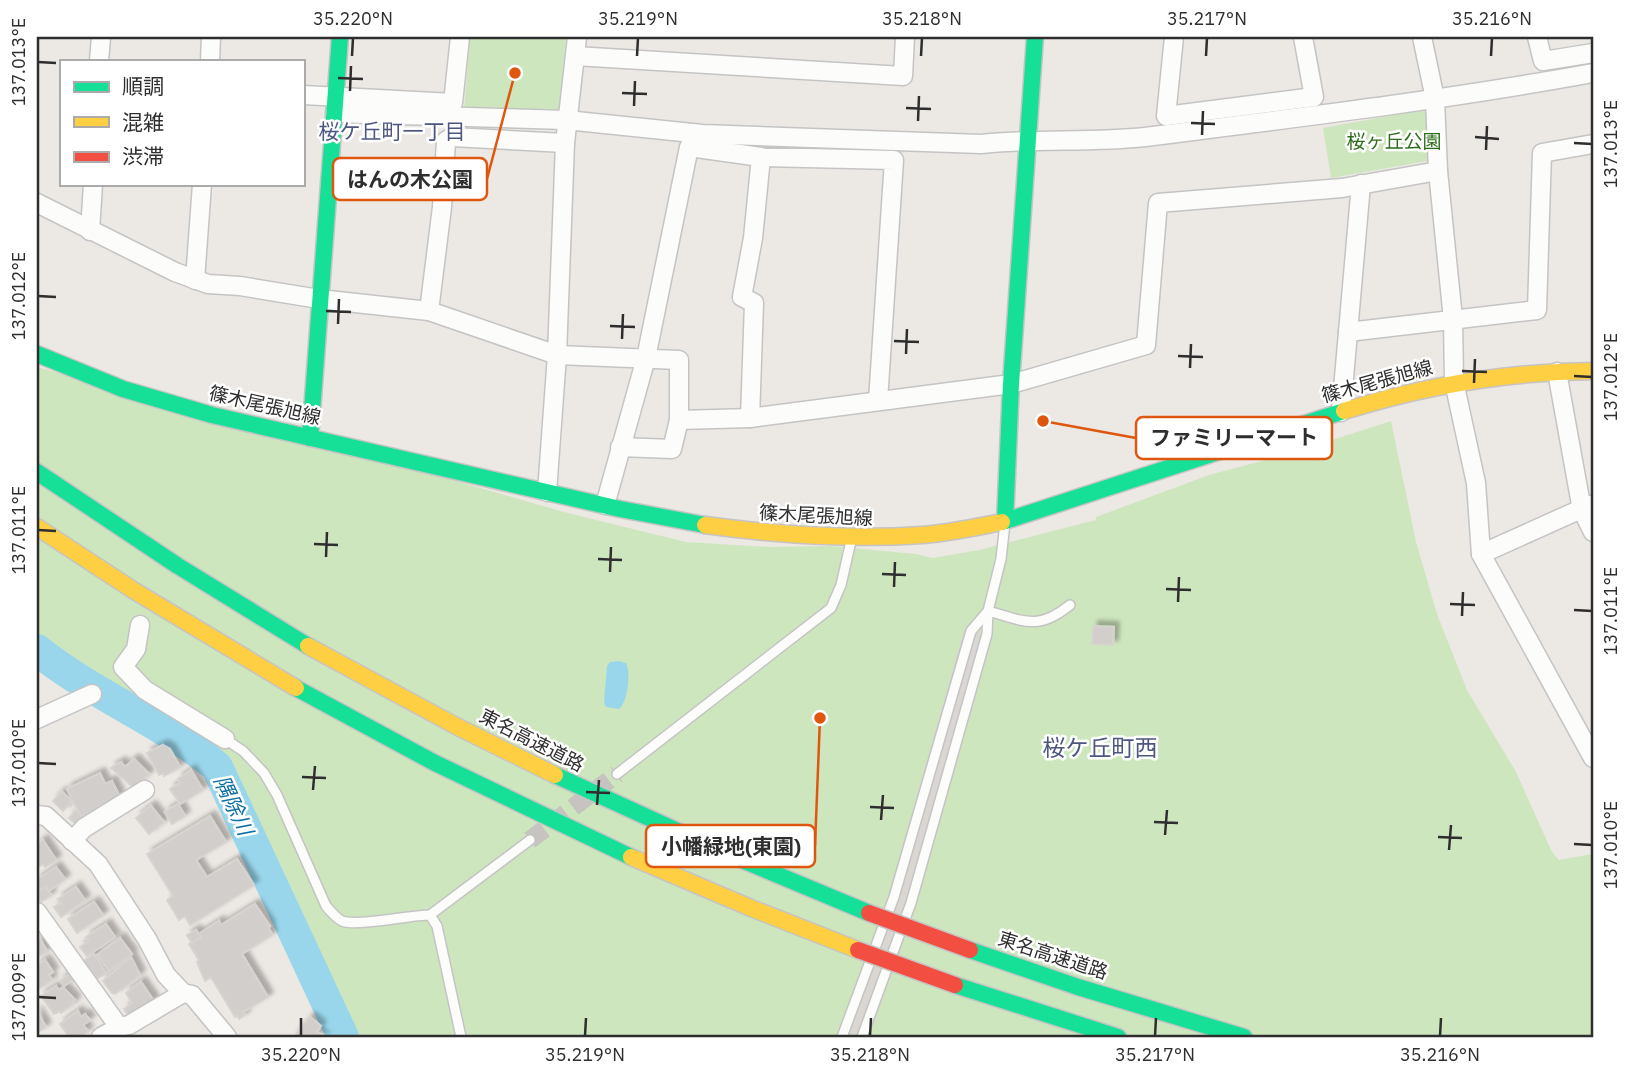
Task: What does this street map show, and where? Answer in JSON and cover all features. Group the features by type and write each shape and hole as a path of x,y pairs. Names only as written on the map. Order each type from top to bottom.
{"main road":[{"path":"310,438 340,37"},
{"path":"1005,521 1011,384 1035,37"},
{"name":"篠木尾張旭線","path":"37,354 147,397 310,438 708,527 851,540 922,537 1005,521 1074,502 1341,412 1454,382 1593,371"},
{"name":"東名高速道路","path":"37,472 321,654 635,815 762,871 970,950 1078,987 1244,1037"},
{"path":"37,527 207,635 340,711 440,765 655,869 760,914 858,950 955,985 1118,1037"}],"street":[{"path":"99,60 101,37"},
{"path":"210,60 211,37"},
{"path":"335,106 453,103 460,37"},
{"path":"547,492 557,355 566,120 577,37"},
{"path":"575,56 903,76 905,37"},
{"path":"1174,37 1166,116 1314,97 1303,37"},
{"path":"1422,37 1435,99 1438,171 1452,318 1454,382 1476,483 1481,554 1593,758"},
{"path":"1537,37 1544,61 1593,53"},
{"path":"304,95 335,106 566,120 702,134 981,144 1144,137 1342,113 1593,73"},
{"path":"429,311 442,207 446,141 452,137 565,143"},
{"path":"1348,332 1537,310 1542,153 1593,144"},
{"path":"605,505 646,358 689,147 761,157 894,160 878,401"},
{"path":"750,418 754,303 742,297 753,238 761,157"},
{"path":"679,420 750,418 1011,384 1146,345 1158,203 1361,184 1438,171"},
{"path":"1341,412 1361,184"},
{"path":"90,231 93,186"},
{"path":"195,281 202,186"},
{"path":"37,203 195,281 429,311 557,355 679,360 679,420 672,449 620,447"},
{"path":"1557,372 1593,532"},
{"path":"1481,554 1588,507"},
{"path":"140,625 136,649 123,667 145,690 225,739"},
{"path":"37,719 92,694"},
{"path":"72,841 84,828 145,790"},
{"path":"37,815 46,816 98,864 147,939 166,975 183,993 192,995 227,1037"},
{"path":"37,912 119,1027"},
{"path":"101,1037 119,1027 129,1025 183,993"}],"lane":[{"path":"862,1037 911,903 987,634 988,611 1001,559 1005,521"},
{"path":"617,774 831,608 841,585 851,540"},
{"path":"988,611 1027,622 1044,621 1070,605"},
{"path":"842,1037 894,897 971,631 988,611"},
{"path":"225,739 243,751 264,773 277,794 326,906 339,920 352,924 409,915 430,915 530,840"},
{"path":"430,915 437,926 461,1037"}],"green space":[{"path":"470,37 566,37 559,113 464,110"},
{"name":"桜ヶ丘公園","path":"1427,109 1433,160 1331,178 1323,128"},
{"path":"37,367 564,512 686,542 769,547 831,546 933,558 979,550 1096,520 1096,517 1209,475 1292,453 1391,421 1416,542 1437,614 1467,690 1516,772 1552,852 1559,860 1593,854 1593,1037 337,1037 203,746 91,678 37,641"}],"shaded area":[{"path":"964,630 990,635 917,903 869,1037 838,1037 889,894"}],"water":[{"path":"610,662 626,663 628,680 625,700 619,709 606,707 604,702 607,666"}],"building":[{"path":"1093,626 1114,627 1113,645 1092,644"},
{"path":"163,745 170,749 180,767 164,776 163,773 159,775 147,753"},
{"path":"134,759 149,774 134,788 111,768 121,762 125,767"},
{"path":"191,770 203,790 180,804 170,789 180,783 178,779"},
{"path":"100,773 105,784 112,781 120,797 81,817 67,789"},
{"path":"62,792 72,801 63,811 53,801"},
{"path":"178,804 185,816 172,824 165,812"},
{"path":"151,806 164,822 149,834 136,818"},
{"path":"77,809 85,819 77,825 69,818"},
{"path":"210,816 226,842 196,860 207,877 237,859 254,885 190,925 185,916 179,920 167,900 173,896 147,854"},
{"path":"43,840 56,860 45,867 43,864 37,868 37,845"},
{"path":"56,867 65,879 49,891 46,886 38,892 37,880"},
{"path":"45,887 51,895 41,902 37,893"},
{"path":"76,887 85,900 61,917 54,907 61,903 58,899"},
{"path":"94,902 103,915 77,933 68,919"},
{"path":"255,904 270,926 268,927 272,935 242,954 268,997 243,1012 245,1015 239,1019 237,1015 235,1017 211,977 205,981 197,962 199,960 189,944 219,921 221,925"},
{"path":"106,924 115,937 87,956 80,947 89,941 86,937"},
{"path":"196,930 201,937 192,943 187,935"},
{"path":"120,938 132,954 109,971 97,955"},
{"path":"40,939 47,951 37,958 37,941"},
{"path":"94,954 106,973 97,979 84,961"},
{"path":"131,957 140,975 115,994 112,993 103,981"},
{"path":"45,960 53,972 49,975 52,980 37,990 37,966"},
{"path":"70,974 74,979 64,986 60,981"},
{"path":"141,982 154,1001 130,1018 124,1009 132,1003 126,993"},
{"path":"56,986 59,990 63,987 75,1000 61,1013 60,1011 54,1014 41,996"},
{"path":"78,1011 81,1017 85,1014 90,1020 83,1025 88,1031 80,1037 69,1037 60,1024"},
{"path":"37,1012 46,1027 37,1033"},
{"path":"310,1017 321,1026 317,1032 324,1037 294,1037"}],"waterway":[{"name":"隅除川","path":"37,650 81,681 174,736 217,767 343,1037"}],"tunnel":[{"path":"530,840 617,774"}],"traffic: fast":[{"path":"310,438 340,37"},
{"path":"1005,521 1011,384 1035,37"},
{"path":"37,354 123,389 212,415 620,509 705,525"},
{"path":"1002,522 1344,411"},
{"path":"37,472 178,566 308,646"},
{"path":"296,688 435,763 631,857"},
{"path":"555,775 730,855 869,913"},
{"path":"970,950 1078,987 1244,1037"},
{"path":"955,985 1118,1037"}],"traffic: slow":[{"path":"1344,411 1436,387 1498,377 1593,371"},
{"path":"705,525 786,534 868,537 932,534 1002,522"},
{"path":"37,527 133,590 296,688"},
{"path":"308,646 456,726 555,775"},
{"path":"631,857 858,950"}],"traffic: jam":[{"path":"869,913 970,950"},
{"path":"858,950 955,985"}],"place":[{"name":"はんの木公園","path":"515,73"},
{"name":"ファミリーマート","path":"1043,421"},
{"name":"小幡緑地(東園)","path":"820,718"}],"district":[{"name":"桜ケ丘町一丁目","path":"392,131"},
{"name":"桜ケ丘町西","path":"1100,747"}]}
